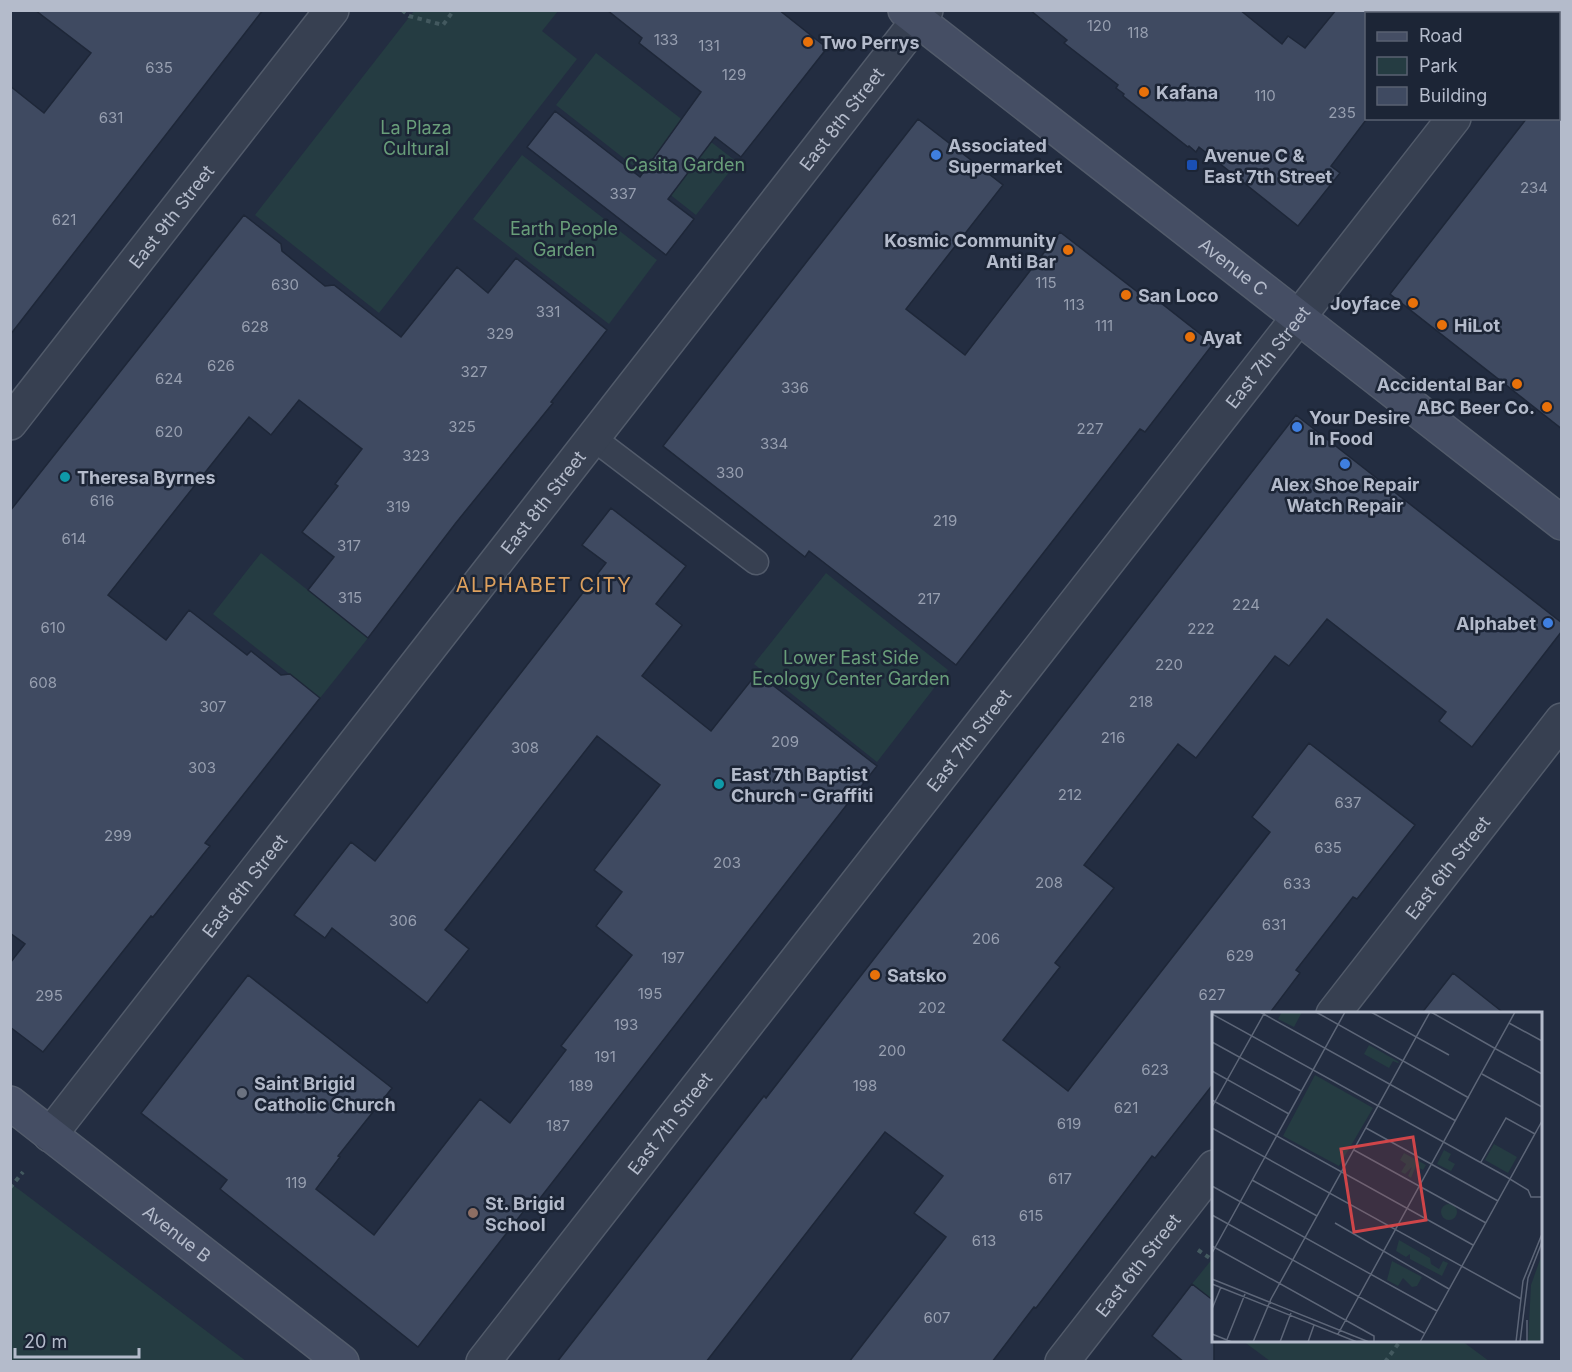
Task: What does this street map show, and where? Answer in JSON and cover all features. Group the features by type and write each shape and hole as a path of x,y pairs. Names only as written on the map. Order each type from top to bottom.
{"main road":[{"name":"Avenue C","path":"916,14 1562,523"},
{"name":"Avenue B","path":"10,1103 342,1362"}],"street":[{"name":"East 9th Street","path":"10,423 332,10"},
{"name":"East 8th Street","path":"50,1135 593,438 916,14"},
{"name":"East 7th Street","path":"483,1362 1452,120"},
{"name":"East 6th Street","path":"1335,1012 1562,720"},
{"name":"East 6th Street","path":"1062,1362 1212,1170"}],"lane":[{"path":"593,438 756,562"}],"path":[{"path":"402,10 410,16 443,25 454,10"},
{"path":"10,1188 23,1172"},
{"path":"1198,1250 1212,1260"},
{"path":"1385,1362 1400,1342"}],"green space":[{"name":"La Plaza Cultural","path":"414,11 558,11 542,31 577,59 379,313 255,215"},
{"name":"Casita Garden","path":"596,53 737,162 696,215 556,105"},
{"name":"Earth People Garden","path":"522,155 657,260 609,324 473,219"},
{"path":"261,553 368,638 320,698 213,614"},
{"name":"Lower East Side Ecology Center Garden","path":"826,573 948,670 877,762 754,664"},
{"path":"10,1183 21,1191 246,1361 11,1361"},
{"path":"1212,1259 1212,1300 1192,1284"},
{"path":"1244,1342 1463,1342 1489,1361 1270,1361"}],"building":[{"path":"35,10 263,10 10,335 10,86 44,113 91,53"},
{"path":"607,10 779,10 827,48 741,157 715,137 668,199 694,219 666,255 527,147 555,111 640,177 701,92 639,43 642,38"},
{"path":"1030,10 1240,10 1282,44 1288,36 1305,48 1336,10 1366,10 1366,120 1331,166 1340,173 1298,226 1199,147 1196,152 1188,147 1123,96 1124,94 1116,88 1118,85 1064,43 1067,40"},
{"path":"1562,118 1562,429 1390,294 1525,120 1560,120"},
{"path":"918,119 1003,185 906,309 965,355 1060,232 1148,300 1152,296 1213,344 1145,432 1140,429 956,665 809,551 805,557 663,446"},
{"path":"244,215 281,244 282,251 325,286 334,285 401,337 457,267 488,293 516,258 607,330 551,402 553,403 455,524 368,638 308,590 334,557 302,532 338,486 335,484 362,449 299,400 271,435 249,417 108,595 166,640 189,610 247,655 251,651 281,675 290,674 320,698 205,843 210,846 43,1052 10,1027 10,963 25,944 10,933 10,511"},
{"path":"1296,415 1562,623 1562,631 1472,747 1439,721 1446,712 1327,619 1289,666 1275,656 1196,758 1178,744 1084,865 1114,888 1055,963 1060,967 1003,1040 1068,1091 1270,832 1252,817 1309,743 1415,825 1357,899 1353,897 1296,970 1300,973 1271,1012 1212,1012 1212,1086 1155,1158 1152,1156 992,1362 849,1362 946,1237 914,1213 943,1176 885,1132 706,1362 557,1362 764,1096 766,1098"},
{"path":"611,508 686,566 656,604 682,625 642,676 711,731 757,673 877,766 534,1206 530,1203 418,1347 220,1189 227,1180 141,1113 248,975 392,1088 338,1156 340,1157 316,1189 374,1235 480,1099 510,1123 566,1050 561,1046 632,955 596,926 622,892 594,870 660,785 597,736 445,930 469,949 427,1003 332,928 325,938 294,915 351,842 375,861 606,563 582,545"},
{"path":"1453,973 1502,1012 1423,1012"},
{"path":"1192,1284 1212,1299 1214,1362 1184,1362 1152,1336"}],"place":[{"name":"Two Perrys","path":"808,42"},
{"name":"Kafana","path":"1144,92"},
{"name":"Associated Supermarket","path":"936,155"},
{"name":"Avenue C & East 7th Street","path":"1192,165"},
{"name":"Kosmic Community Anti Bar","path":"1068,250"},
{"name":"San Loco","path":"1126,295"},
{"name":"Joyface","path":"1413,303"},
{"name":"HiLot","path":"1442,325"},
{"name":"Ayat","path":"1190,337"},
{"name":"Accidental Bar","path":"1517,384"},
{"name":"ABC Beer Co.","path":"1547,407"},
{"name":"Your Desire In Food","path":"1297,427"},
{"name":"Alex Shoe Repair Watch Repair","path":"1345,464"},
{"name":"Theresa Byrnes","path":"65,477"},
{"name":"Alphabet","path":"1548,623"},
{"name":"East 7th Baptist Church - Graffiti","path":"719,784"},
{"name":"Satsko","path":"875,975"},
{"name":"Saint Brigid Catholic Church","path":"242,1093"},
{"name":"St. Brigid School","path":"473,1213"}],"district":[{"name":"ALPHABET CITY","path":"544,585"}]}
